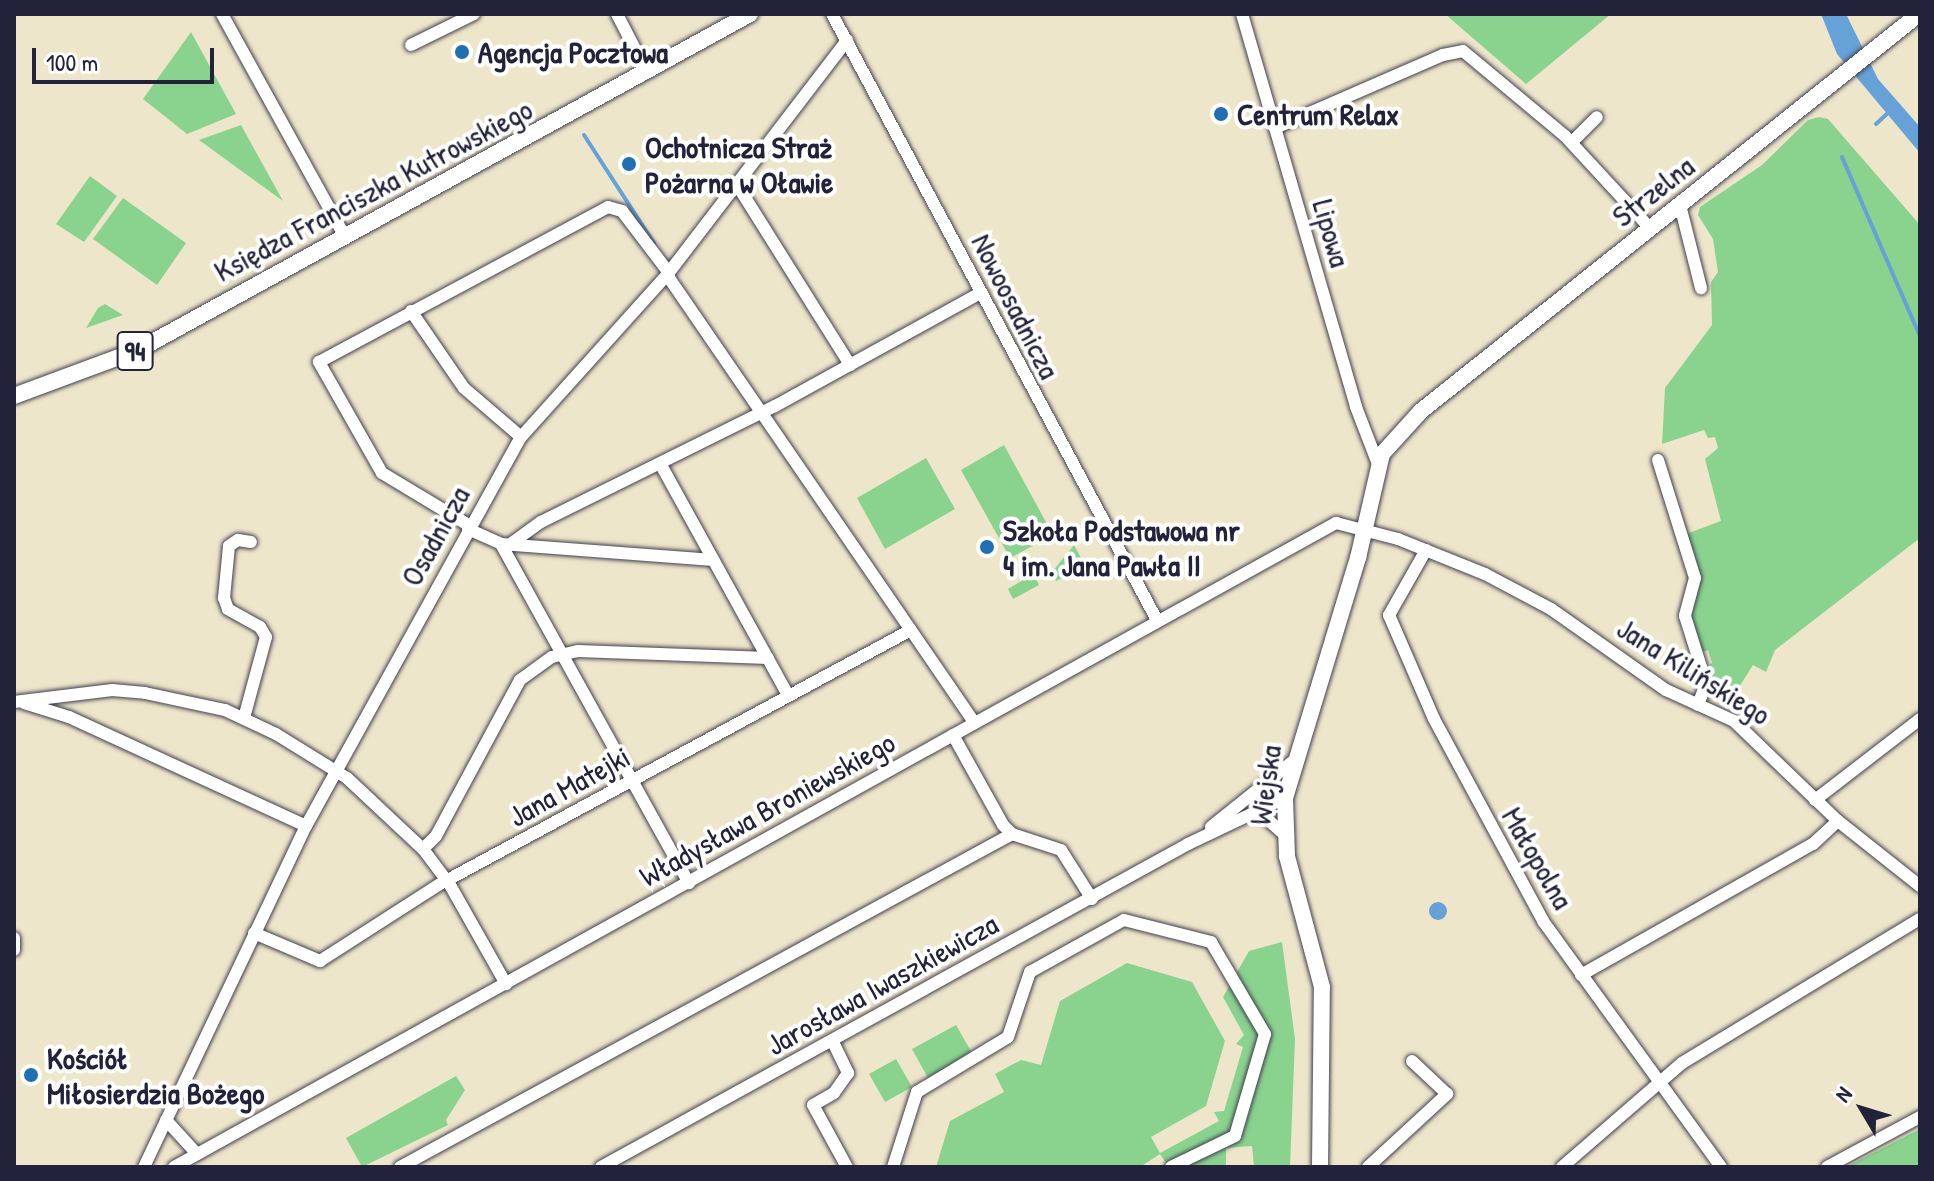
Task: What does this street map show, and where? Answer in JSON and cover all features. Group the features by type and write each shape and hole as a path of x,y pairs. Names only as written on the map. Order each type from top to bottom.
{"main road":[{"name":"Księdza Franciszka Kutrowskiego","path":"14,396 126,356 750,14"},
{"path":"1895,34 1898,14"},
{"name":"Strzelna","path":"1378,464 1386,447 1421,411 1919,14"},
{"name":"Wiejska","path":"1320,1167 1322,987 1284,834 1285,796 1292,762 1365,528 1378,464"}],"street":[{"path":"222,14 345,237"},
{"path":"411,45 474,14"},
{"path":"617,14 647,72"},
{"name":"Nowoosadnicza","path":"832,14 979,294 1157,620"},
{"name":"Lipowa","path":"1242,14 1356,407 1378,464"},
{"name":"Osadnicza","path":"144,1167 306,826 521,437 668,274 847,40"},
{"path":"1275,128 1443,55 1463,51 1568,139 1650,228"},
{"path":"1568,139 1597,117"},
{"path":"736,183 850,365"},
{"path":"1680,205 1701,288"},
{"path":"713,560 505,545 469,528 382,473 319,362 608,207 622,211 974,722"},
{"path":"505,545 533,527 761,413 979,294"},
{"path":"411,311 464,388 521,437"},
{"path":"1658,460 1695,578 1685,616 1701,667 1704,689 1698,705"},
{"path":"661,465 788,695"},
{"name":"Władysława Broniewskiego","path":"174,1167 1328,526 1365,528"},
{"path":"533,527 532,541 541,548"},
{"name":"Jana Kilińskiego","path":"1365,528 1426,550 1519,591 1666,690 1744,728 1838,821 1920,886"},
{"path":"244,718 266,637 260,627 228,609 224,598 229,546 238,540 251,542"},
{"path":"505,545 559,654 689,883"},
{"name":"Małopolna","path":"1426,550 1389,615 1460,772 1543,921 1721,1167"},
{"name":"Jana Matejki","path":"254,933 318,961 448,881 911,630"},
{"path":"423,849 436,836 520,680 559,654 768,658"},
{"path":"16,701 112,690 189,700 244,718 337,772 423,849 448,881 506,984"},
{"path":"16,701 69,717 306,826"},
{"path":"1815,800 1920,719"},
{"path":"953,735 996,815 1012,834 1061,850 1092,899"},
{"name":"Jarosława Iwaszkiewicza","path":"1188,844 1292,762"},
{"path":"1257,792 1274,790 1285,796"},
{"name":"Jarosława Iwaszkiewicza","path":"601,1167 1188,844 1285,796"},
{"path":"1250,815 1266,818 1284,834"},
{"path":"1581,975 1813,844 1838,821"},
{"path":"400,1167 1012,834"},
{"path":"1562,1167 1658,1080 1920,919"},
{"path":"893,1167 917,1092 1008,1037 1030,972 1124,920 1211,942 1265,1034 1235,1136 1171,1167"},
{"path":"14,938 14,950"},
{"path":"832,1040 848,1073 834,1093 813,1105 847,1167"},
{"path":"1368,1167 1447,1094 1412,1061"},
{"path":"1827,1167 1920,1117"},
{"path":"166,1120 197,1154"}],"green space":[{"path":"1445,14 1611,14 1526,84"},
{"path":"191,32 236,114 187,134 143,99"},
{"path":"1819,117 1828,119 1920,225 1920,538 1775,650 1766,672 1753,665 1731,700 1711,685 1707,666 1712,663 1708,650 1701,653 1689,611 1686,534 1721,521 1705,459 1718,448 1715,437 1708,438 1704,430 1662,444 1665,388 1712,325 1711,282 1718,272 1713,239 1698,215 1700,207 1762,165 1808,120"},
{"path":"241,125 283,201 199,140"},
{"path":"90,176 117,196 84,242 56,224"},
{"path":"123,198 186,243 157,285 93,239"},
{"path":"105,304 123,315 86,328 98,308"},
{"path":"1004,445 1053,535 1010,558 961,470"},
{"path":"926,458 955,509 885,549 857,498"},
{"path":"1074,545 1086,567 1056,581 1052,572"},
{"path":"1023,580 1037,580 1039,585 1013,599 1008,589"},
{"path":"1282,942 1295,1039 1290,1167 1254,1167 1252,1146 1226,1148 1226,1167 1169,1167 1160,1154 1140,1167 936,1167 950,1121 1004,1092 995,1074 1021,1060 1041,1065 1060,1001 1127,963 1192,982 1225,1041 1206,1106 1151,1137 1160,1153 1219,1121 1214,1112 1224,1111 1243,1047 1236,1044 1244,1035 1223,997 1249,951"},
{"path":"956,1025 972,1053 928,1078 912,1049"},
{"path":"896,1059 912,1087 885,1102 869,1074"},
{"path":"456,1076 465,1090 446,1120 448,1125 362,1167 346,1138"},
{"path":"1920,1129 1920,1167 1846,1167"}],"water":[{"path":"1821,14 1846,14 1878,79 1920,127 1920,153 1837,54"},
{"path":"1438,902 1447,911 1438,920 1429,911"}],"waterway":[{"path":"1876,124 1889,112"},
{"path":"584,135 654,243"},
{"path":"1842,157 1920,336"}],"place":[{"name":"Agencja Pocztowa","path":"462,52"},
{"name":"Centrum Relax","path":"1221,114"},
{"name":"Ochotnicza Straż Pożarna w Oławie","path":"629,164"},
{"name":"Szkoła Podstawowa nr 4 im. Jana Pawła II","path":"987,547"},
{"name":"Kościół Miłosierdzia Bożego","path":"31,1075"}]}
